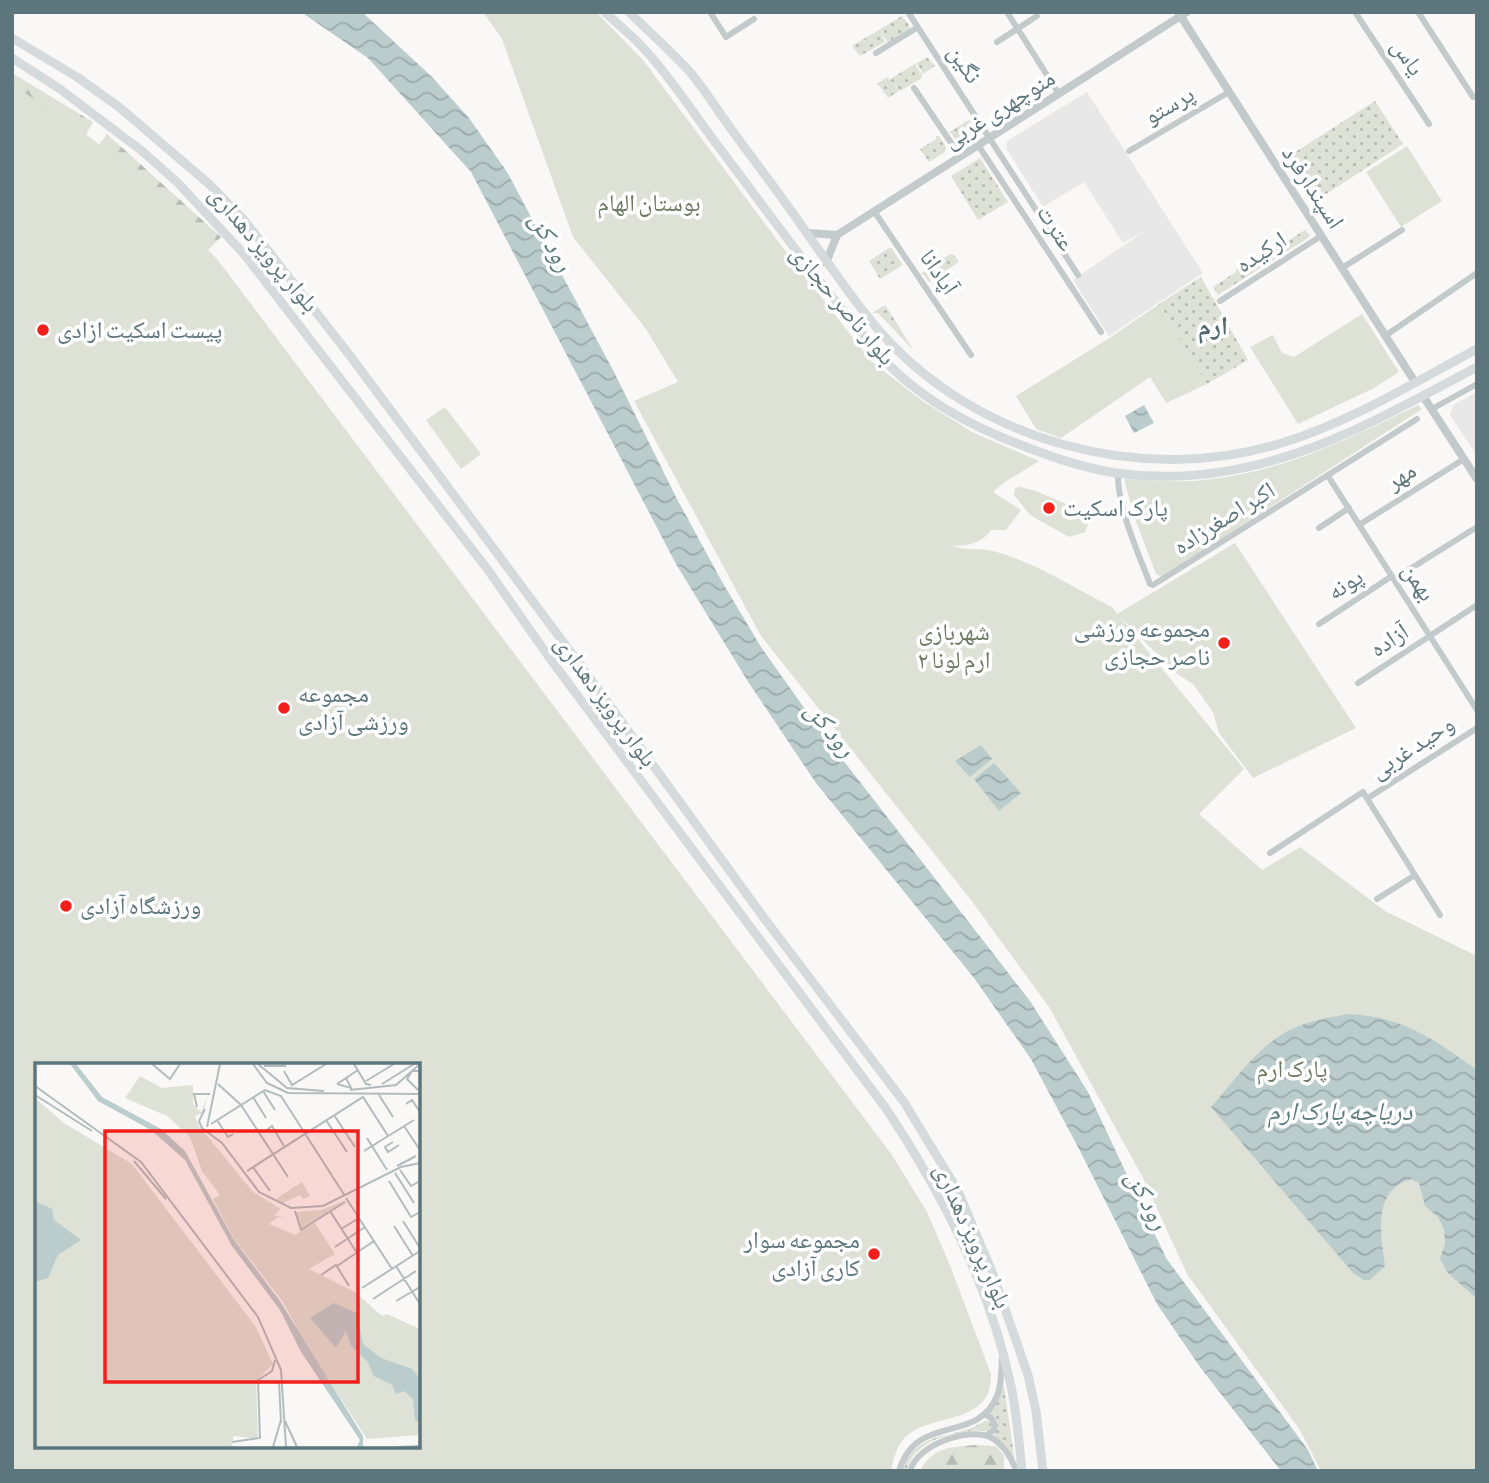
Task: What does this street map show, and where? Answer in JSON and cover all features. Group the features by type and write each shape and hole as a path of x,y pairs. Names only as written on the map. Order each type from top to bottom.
{"main road":[{"name":"بلوار ناصر حجازی","path":"605,12 645,50 813,272 881,357 929,398 1000,438 1051,456 1118,473 1201,475 1269,463 1333,440 1477,367"},
{"name":"بلوار ناصر حجازی","path":"629,12 691,73 808,233 826,263 878,330 908,359 976,409 1037,436 1098,453 1133,458 1182,460 1252,451 1319,430 1477,349"},
{"name":"بلوار پرویز دهداری","path":"12,38 77,77 120,107 199,174 244,220 348,353 764,918 904,1102 958,1191 993,1274 1028,1375 1036,1411 1043,1471"},
{"name":"بلوار پرویز دهداری","path":"12,58 105,122 178,183 267,282 488,570 551,660 887,1110 921,1161 963,1244 993,1318 1017,1421 1022,1471"}],"street":[{"path":"710,12 726,37 754,19"},
{"name":"نگین","path":"908,12 1078,275"},
{"path":"1007,12 1059,94"},
{"name":"یاس","path":"1354,12 1429,124"},
{"path":"1418,12 1473,97"},
{"name":"اسپندارفرد","path":"1182,14 1415,382"},
{"name":"منوچهری غربی","path":"837,235 1182,14"},
{"path":"997,42 1037,16"},
{"path":"876,53 918,27"},
{"path":"914,88 960,156"},
{"name":"پرستو","path":"1129,151 1229,92"},
{"name":"عترت","path":"978,145 1101,332"},
{"name":"آپادانا","path":"874,211 971,355"},
{"path":"1342,268 1402,230"},
{"path":"808,233 837,235 826,263"},
{"name":"ارکیده","path":"1220,301 1321,236"},
{"path":"1385,335 1477,273"},
{"path":"1432,409 1477,384"},
{"path":"1423,396 1477,479"},
{"name":"اکبر اصغرزاده","path":"1118,473 1117,482 1123,506 1152,585 1417,419"},
{"name":"مهر","path":"1359,525 1464,459"},
{"name":"بهمن","path":"1328,476 1477,710"},
{"path":"1320,528 1349,508"},
{"name":"پونه","path":"1319,624 1477,527"},
{"name":"آزاده","path":"1358,684 1477,605"},
{"name":"وحید غربی","path":"1270,853 1477,728"},
{"path":"1366,795 1440,915"},
{"path":"1377,899 1415,875"},
{"path":"899,1471 905,1455 916,1442 932,1433 967,1425 985,1415 997,1398 1000,1387 1002,1349"},
{"path":"910,1471 918,1455 935,1443 993,1431 995,1425 991,1418 985,1415"},
{"path":"984,1435 1001,1445 1017,1471"}],"shaded area":[{"path":"1087,92 1203,273 1109,336 1073,280 1146,230 1123,243 1084,182 1043,207 1006,148 1007,141"},
{"path":"1477,392 1477,456 1450,415 1453,405"}],"green space":[{"name":"پارک ارم","path":"483,12 596,12 643,60 871,361 921,400 972,432 1039,461 993,492 1021,510 1006,530 991,530 983,539 973,544 951,545 993,551 1024,562 1112,607 1117,614 1235,543 1356,728 1253,778 1219,733 1213,712 1193,684 1176,673 1120,617 1244,769 1199,814 1262,870 1300,847 1385,911 1477,956 1477,1471 1321,1471 1300,1430 1187,1274 1143,1178 1049,1007 971,900 761,636 634,401 678,382 646,329 573,237 502,39"},
{"path":"902,16 910,26 909,29 888,43 880,31 885,42 860,56 852,46"},
{"path":"927,57 935,66 923,74 918,65 915,65 922,78 900,91 892,80 899,91 888,98 876,84 888,77 890,81"},
{"path":"12,73 93,122 86,135 12,114"},
{"name":"مجموعه ورزشی آزادی","path":"12,85 121,162 162,200 217,259 892,1155 927,1212 991,1374 989,1391 981,1403 970,1411 914,1431 903,1440 898,1447 891,1471 12,1471"},
{"path":"1375,101 1403,144 1317,200 1286,158"},
{"path":"969,120 975,128 973,135 956,141 951,133 948,133"},
{"path":"107,134 221,237 189,269 47,215"},
{"path":"936,136 939,136 946,147 945,152 929,162 920,149 936,139"},
{"path":"1407,146 1442,201 1401,227 1366,172"},
{"path":"980,158 1008,202 978,220 951,176"},
{"path":"1305,230 1310,235 1308,238 1218,295 1213,287 1237,269 1243,269"},
{"path":"889,248 903,265 880,279 869,261"},
{"path":"950,254 959,262 929,282 920,274"},
{"path":"1201,277 1248,360 1207,384 1159,304"},
{"path":"1159,304 1207,384 1166,403 1150,377 1061,438 1036,429 1016,396"},
{"path":"886,306 914,351 878,313 872,313"},
{"path":"1362,314 1399,372 1374,388 1298,424 1250,347 1273,335 1282,353 1294,357"},
{"path":"1418,405 1422,409 1162,577 1156,574 1134,516 1124,479 1195,481 1261,470 1341,442"},
{"path":"445,407 481,454 461,469 426,420"},
{"name":"پارک اسکیت","path":"1020,487 1087,513 1090,521 1085,532 1069,537 1030,515 1014,495 1015,488"},
{"path":"1003,1380 1015,1462 1007,1447 994,1436 998,1423 989,1413 999,1398"},
{"path":"986,1420 991,1422 992,1428 989,1431 952,1434 928,1443 911,1460 906,1471 901,1471 918,1447 928,1441 974,1427"},
{"path":"977,1445 996,1446 1004,1455 1004,1471 920,1471 937,1452"}],"water":[{"path":"301,12 362,12 431,76 469,118 507,172 614,372 676,497 761,647 822,733 1030,1001 1088,1092 1166,1258 1308,1450 1318,1471 1281,1471 1200,1367 1157,1304 1031,1059 974,978 816,783 747,680 676,564 471,172 368,58"},
{"path":"1144,405 1154,423 1134,433 1125,416"},
{"path":"981,745 992,759 970,777 955,761"},
{"path":"994,763 1021,793 999,811 974,779"},
{"name":"دریاچه پارک ارم","path":"1348,1014 1385,1020 1417,1031 1477,1070 1477,1299 1448,1273 1440,1259 1445,1244 1444,1229 1438,1217 1425,1206 1419,1183 1412,1179 1399,1185 1384,1203 1381,1228 1385,1266 1370,1280 1364,1280 1354,1274 1211,1107 1254,1057 1284,1033 1307,1023"}],"place":[{"name":"پیست اسکیت ازادی","path":"43,330"},
{"name":"پارک اسکیت","path":"1049,508"},
{"name":"مجموعه ورزشی ناصر حجازی","path":"1224,643"},
{"name":"مجموعه ورزشی آزادی","path":"284,708"},
{"name":"ورزشگاه آزادی","path":"66,906"},
{"name":"مجموعه سوار کاری آزادی","path":"874,1254"}],"district":[{"name":"ارم","path":"1213,326"}],"park label":[{"name":"بوستان الهام","path":"649,203"},
{"name":"شهربازی ارم لونا ۲","path":"954,646"}],"water label":[{"name":"رود کن","path":"552,242"},
{"name":"رود کن","path":"831,729"},
{"name":"رود کن","path":"1148,1200"}]}
